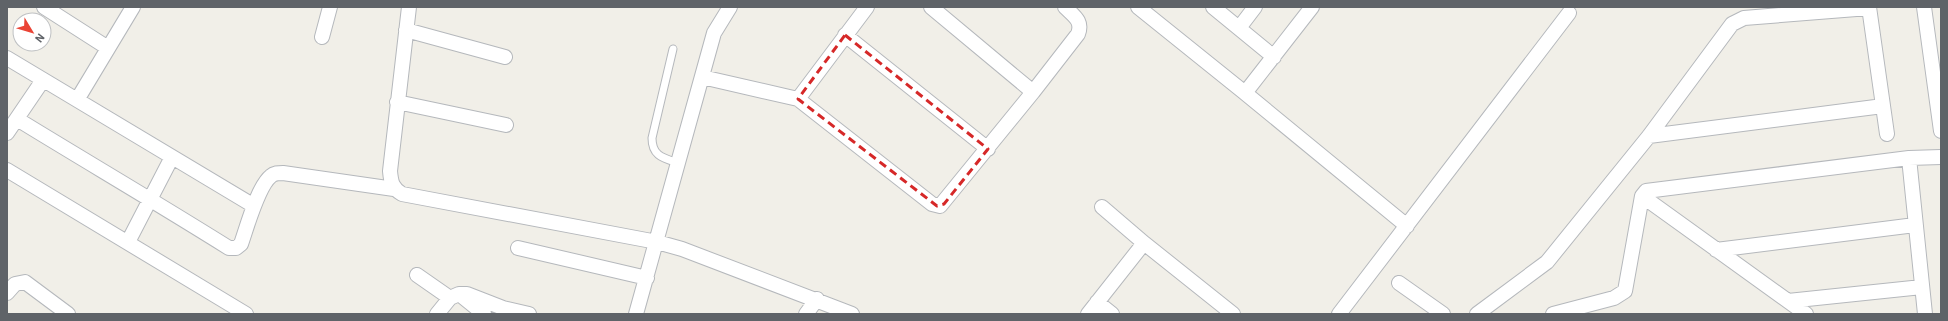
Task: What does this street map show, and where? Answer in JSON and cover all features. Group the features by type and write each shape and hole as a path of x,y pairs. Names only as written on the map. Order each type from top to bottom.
{"street":[{"path":"44,7 108,48"},
{"path":"77,100 133,7"},
{"path":"322,37 330,7"},
{"path":"394,189 391,182 390,171 409,7"},
{"path":"636,314 714,33 730,7"},
{"path":"798,99 845,35 868,7"},
{"path":"931,7 1033,92"},
{"path":"702,77 798,99 934,205 940,206 944,204 1078,34 1081,27 1080,22 1065,7"},
{"path":"1138,7 1407,226"},
{"path":"1212,7 1274,57"},
{"path":"1238,28 1255,7"},
{"path":"1478,314 1547,262 1649,136 1732,24 1738,19 1869,7 1887,134"},
{"path":"1924,7 1936,54 1941,131"},
{"path":"1245,93 1274,57 1309,8"},
{"path":"1339,314 1569,13"},
{"path":"406,30 505,57"},
{"path":"845,35 988,149"},
{"path":"7,58 254,206"},
{"path":"7,133 42,80"},
{"path":"397,102 506,125"},
{"path":"1649,136 1883,106"},
{"path":"17,119 150,198 229,248 238,247 241,244 254,206 267,181 275,173 283,173 394,189 402,194 657,242 682,249 817,299 852,314"},
{"path":"128,242 172,157"},
{"path":"1553,314 1614,298 1625,291 1642,196 1646,191 1909,158 1941,157"},
{"path":"1909,158 1925,314"},
{"path":"7,170 246,314"},
{"path":"1642,196 1806,314"},
{"path":"1102,207 1144,243 1233,314"},
{"path":"1716,250 1915,225"},
{"path":"1088,314 1144,243"},
{"path":"518,248 646,278"},
{"path":"417,275 484,314"},
{"path":"7,293 15,284 25,282 68,314"},
{"path":"1399,283 1443,314"},
{"path":"1788,301 1922,287"},
{"path":"437,314 454,296 467,294 503,308 529,314"},
{"path":"806,314 817,299"},
{"path":"1097,302 1112,314"}],"lane":[{"path":"673,49 652,138 652,145 658,156 678,163"}],"highlighted area":[{"path":"845,35 988,149 944,204 937,206 798,99"}]}
